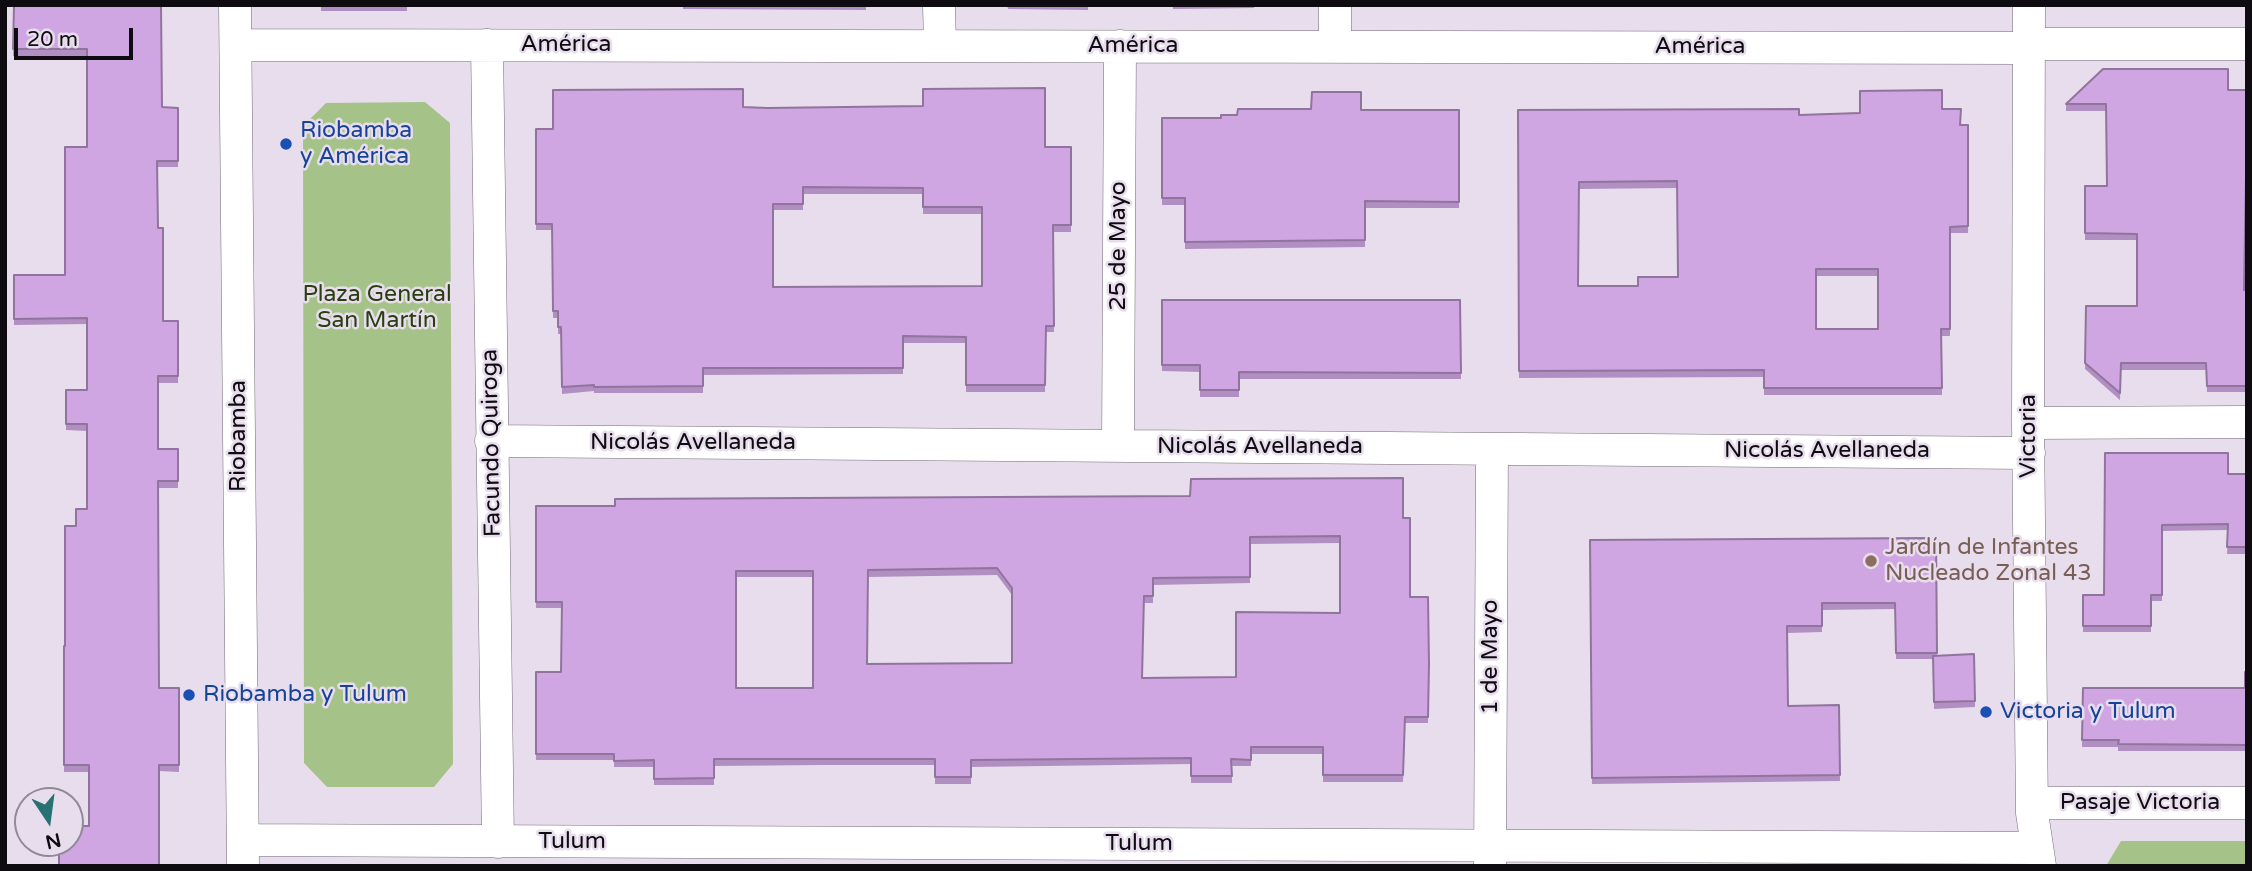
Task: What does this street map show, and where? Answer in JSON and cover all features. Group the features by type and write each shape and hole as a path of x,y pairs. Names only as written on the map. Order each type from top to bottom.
{"street":[{"name":"Riobamba","path":"235,5 243,853"},
{"path":"939,5 940,46"},
{"path":"1335,5 1335,47"},
{"name":"Victoria","path":"2029,5 2028,438 2032,803 2038,857"},
{"name":"América","path":"236,45 1335,47 2247,44"},
{"name":"Facundo Quiroga","path":"487,45 498,842"},
{"name":"25 de Mayo","path":"1118,446 1120,46"},
{"name":"Nicolás Avellaneda","path":"491,441 1492,449 2028,438 2247,422"},
{"name":"1 de Mayo","path":"1490,856 1492,449"},
{"name":"Pasaje Victoria","path":"2032,803 2247,803"},
{"name":"Tulum","path":"243,853 498,842 1490,856 2038,857"}],"green space":[{"name":"Plaza General San Martín","path":"425,102 450,123 453,764 434,787 327,787 304,763 303,126 326,103"},
{"path":"2121,841 2247,841 2247,866 2106,866"}],"building":[{"path":"14,5 161,5 162,107 178,108 178,161 157,161 158,228 163,228 163,321 178,321 178,376 158,376 158,449 178,449 178,481 158,481 159,688 179,688 179,765 159,765 159,866 59,866 59,857 84,857 84,826 89,826 89,765 64,765 65,526 76,526 76,509 87,509 87,424 66,424 66,390 87,390 87,318 14,319 14,275 65,275 65,147 87,147 87,49 13,49"},
{"path":"2103,69 2228,69 2228,90 2247,90 2244,290 2247,290 2247,386 2207,386 2206,363 2121,363 2120,393 2085,363 2086,306 2137,306 2137,234 2085,233 2085,186 2107,186 2106,104 2066,104"},
{"path":"1045,88 1045,147 1071,147 1071,225 1053,225 1054,326 1046,326 1045,385 966,385 966,337 903,336 903,368 703,368 703,386 562,387 561,327 558,327 558,311 553,311 552,224 536,224 536,129 553,129 553,90 743,89 743,107 767,108 923,106 923,89","holes":["803,187 923,188 923,207 982,207 982,286 773,287 773,204 803,204"]},
{"path":"1942,90 1942,109 1961,109 1960,125 1968,125 1968,226 1950,227 1950,329 1941,329 1942,388 1764,388 1764,370 1519,371 1518,110 1799,109 1799,115 1860,113 1860,91","holes":["1677,181 1678,277 1638,277 1638,286 1578,286 1579,182","1816,269 1878,269 1878,329 1816,329"]},
{"path":"1312,92 1361,92 1361,110 1459,110 1459,202 1365,201 1365,240 1185,242 1185,198 1162,198 1162,118 1221,118 1221,115 1237,115 1238,109 1311,109"},
{"path":"1162,300 1460,300 1461,373 1239,372 1239,390 1200,390 1200,365 1162,365"},
{"path":"2105,453 2228,453 2228,474 2247,474 2247,547 2227,547 2228,524 2162,525 2162,595 2151,595 2151,626 2083,626 2083,595 2104,595"},
{"path":"1403,478 1403,518 1410,518 1410,597 1428,597 1429,664 1428,717 1405,717 1403,775 1323,775 1323,747 1251,747 1251,760 1231,759 1232,776 1191,776 1191,758 971,760 971,777 935,777 935,759 714,759 714,778 654,779 654,760 614,761 614,754 536,754 536,672 561,672 562,602 536,602 536,506 615,506 615,499 1190,496 1191,479","holes":["1340,536 1340,613 1236,612 1236,677 1142,678 1144,596 1153,596 1153,578 1250,577 1250,537","997,568 1012,588 1012,663 867,664 868,570","736,571 813,571 813,688 736,688"]},
{"path":"1936,538 1937,653 1896,653 1895,603 1822,603 1822,626 1787,626 1788,706 1839,705 1840,775 1592,778 1590,540"},
{"path":"1974,654 1975,701 1934,702 1933,656"},
{"path":"2245,672 2247,745 2118,744 2119,740 2082,740 2083,688 2245,688"}],"place":[{"name":"Riobamba y América","path":"286,144"},
{"name":"Jardín de Infantes Nucleado Zonal 43","path":"1871,561"},
{"name":"Riobamba y Tulum","path":"189,695"},
{"name":"Victoria y Tulum","path":"1986,712"}]}
